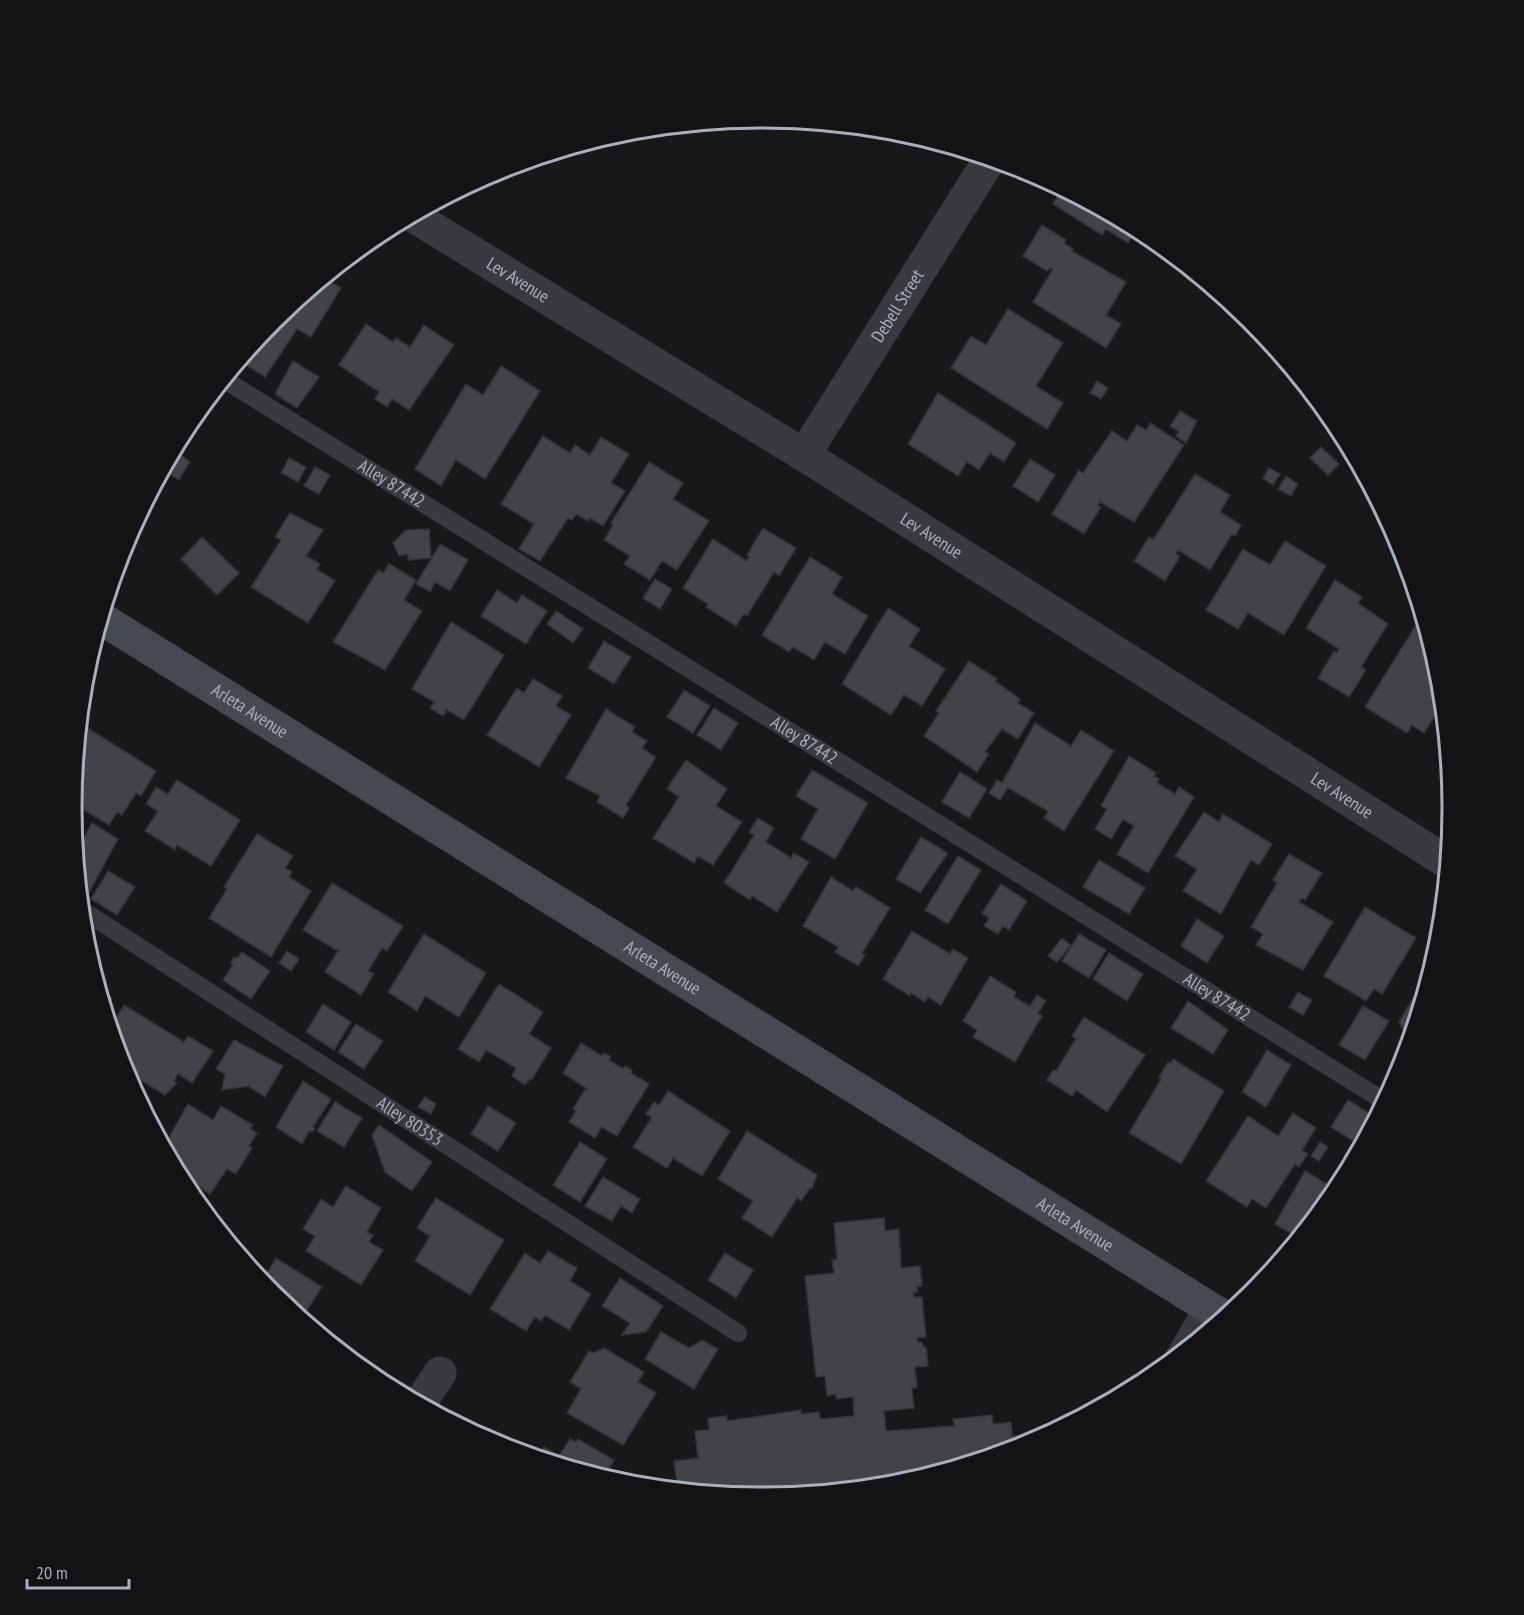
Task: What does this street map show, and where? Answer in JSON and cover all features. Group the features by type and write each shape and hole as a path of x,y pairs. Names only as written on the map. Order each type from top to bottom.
{"main road":[{"name":"Arleta Avenue","path":"109,623 1214,1311"}],"street":[{"name":"Debell Street","path":"804,455 986,166"},
{"name":"Lev Avenue","path":"420,220 804,455 1440,857"},
{"path":"424,1397 440,1373"}],"lane":[{"name":"Alley 87442","path":"231,384 1377,1096"},
{"name":"Alley 80353","path":"92,916 738,1333"},
{"path":"1203,1324 1214,1311"}],"building":[{"path":"1058,196 1131,237 1128,243 1106,229 1102,235 1053,204"},
{"path":"1042,225 1066,240 1064,243 1073,249 1072,251 1126,282 1106,315 1121,324 1106,348 1033,302 1053,269 1050,268 1047,271 1023,256"},
{"path":"332,282 341,288 311,337 297,329 265,377 246,365 251,359"},
{"path":"1008,309 1063,343 1036,386 1063,403 1047,429 951,368 971,336 986,345"},
{"path":"366,324 393,342 396,338 410,347 424,325 454,345 409,410 392,399 387,407 375,399 379,392 339,365"},
{"path":"293,361 319,377 297,408 275,394"},
{"path":"501,366 540,391 485,479 456,460 441,486 415,469 466,384 483,395"},
{"path":"1097,381 1108,388 1101,399 1090,393"},
{"path":"938,393 1016,443 1004,462 990,453 979,470 967,462 958,476 908,444"},
{"path":"1180,411 1197,421 1186,443 1176,436 1179,432 1170,426"},
{"path":"1150,423 1184,445 1134,522 1100,502 1098,505 1101,507 1084,534 1052,514 1079,470 1083,473 1112,431 1127,441 1137,425 1146,430"},
{"path":"543,436 570,453 575,445 590,455 601,437 629,454 611,483 625,491 603,526 590,518 588,521 576,514 572,520 568,518 540,561 519,549 534,524 501,504"},
{"path":"1321,447 1339,464 1328,475 1310,458"},
{"path":"182,455 190,462 179,480 171,474"},
{"path":"289,458 306,467 298,482 281,473"},
{"path":"1030,459 1055,475 1038,502 1013,486"},
{"path":"649,462 683,483 673,499 709,521 677,570 662,561 650,580 624,564 630,556 604,540 613,525 611,523"},
{"path":"315,467 330,475 319,494 304,486"},
{"path":"1269,468 1280,474 1273,485 1263,478"},
{"path":"1195,474 1230,495 1220,512 1241,525 1235,536 1232,534 1210,570 1178,550 1176,554 1180,556 1165,581 1134,561 1149,537 1153,539 1159,531"},
{"path":"1286,476 1298,484 1291,496 1278,489"},
{"path":"290,513 323,530 306,556 320,564 317,569 335,581 308,623 251,587 281,540 275,537"},
{"path":"763,528 796,548 779,576 774,572 747,616 744,614 736,626 706,607 708,604 683,588 713,539 747,561 749,557 747,555"},
{"path":"429,529 431,558 408,560 408,554 399,556 393,543 406,530"},
{"path":"202,537 239,573 217,595 181,559"},
{"path":"1285,541 1326,566 1284,635 1248,613 1238,629 1206,610 1243,549 1270,565"},
{"path":"440,544 468,560 450,591 435,582 430,592 416,584"},
{"path":"810,557 842,577 832,594 868,616 845,654 825,642 814,660 793,647 789,652 762,635"},
{"path":"389,564 416,580 404,600 422,611 385,670 333,642 378,570 383,573"},
{"path":"655,579 672,589 660,609 643,598"},
{"path":"1335,580 1362,597 1358,603 1388,624 1361,667 1366,670 1349,697 1318,678 1334,651 1337,653 1339,649 1306,628"},
{"path":"497,590 517,603 522,595 547,611 526,644 481,616"},
{"path":"888,608 920,629 909,646 945,669 922,706 904,695 891,715 842,684"},
{"path":"556,611 583,629 573,643 547,624"},
{"path":"451,622 504,655 464,720 447,710 443,716 430,708 434,702 412,689"},
{"path":"1416,625 1435,715 1424,733 1412,725 1407,733 1365,707"},
{"path":"604,641 631,657 614,684 588,668"},
{"path":"969,661 997,679 995,681 1020,699 1018,703 1034,713 1018,739 1002,729 985,752 989,754 977,772 924,736 939,713 936,711"},
{"path":"533,679 562,696 556,706 571,715 539,767 487,735 517,688 524,693"},
{"path":"684,690 710,706 693,733 667,717"},
{"path":"714,708 738,723 721,750 697,735"},
{"path":"606,709 635,727 632,732 647,741 642,748 656,757 626,805 629,808 623,818 597,802 600,796 566,778"},
{"path":"1035,723 1071,746 1081,730 1114,751 1064,831 1044,818 1048,811 1008,788 1000,800 989,793 997,780 1002,783"},
{"path":"87,728 156,771 141,796 136,793 122,815 117,812 109,825 82,809"},
{"path":"1129,756 1156,773 1154,776 1159,779 1157,783 1175,794 1179,787 1194,797 1148,873 1117,854 1134,826 1123,819 1111,839 1095,829 1107,809 1101,806"},
{"path":"686,760 727,789 716,806 742,822 713,865 698,856 694,863 653,838 679,797 667,789"},
{"path":"812,770 868,803 835,859 801,839 818,809 796,796"},
{"path":"960,772 987,789 969,818 942,802"},
{"path":"177,780 240,820 211,866 177,845 175,850 145,831 158,811 146,804 156,787 168,794"},
{"path":"1204,812 1219,822 1223,814 1272,844 1259,865 1251,860 1221,914 1183,891 1197,869 1175,856"},
{"path":"758,818 774,828 766,842 791,858 794,853 809,862 777,912 752,896 750,900 724,883 754,835 749,832"},
{"path":"92,823 118,839 88,894 84,852 83,839"},
{"path":"257,834 293,856 285,868 292,872 289,877 311,891 271,957 209,918 227,889 224,887"},
{"path":"921,837 948,853 920,893 896,879"},
{"path":"1289,854 1322,873 1305,900 1302,898 1299,902 1333,922 1303,970 1256,945 1263,934 1251,927 1277,883 1273,880"},
{"path":"958,856 981,870 948,924 925,910"},
{"path":"1099,860 1145,888 1129,914 1083,887"},
{"path":"108,871 135,887 117,915 91,899"},
{"path":"831,877 853,891 856,887 890,908 862,953 865,955 858,966 835,952 838,947 803,926"},
{"path":"332,883 403,926 387,951 382,948 368,971 374,974 361,995 325,972 338,951 303,930"},
{"path":"1001,884 1027,901 1009,930 1003,926 998,934 984,926 989,918 982,913"},
{"path":"1365,907 1416,938 1382,994 1374,989 1366,1001 1324,976"},
{"path":"1197,919 1224,936 1207,963 1181,946"},
{"path":"912,931 950,954 953,949 968,958 941,1005 928,997 925,1002 911,993 910,996 883,979"},
{"path":"424,934 486,973 459,1017 425,996 417,1011 388,992"},
{"path":"1079,934 1106,950 1089,978 1062,961"},
{"path":"1062,938 1071,945 1057,962 1048,956"},
{"path":"287,951 299,959 291,971 279,963"},
{"path":"242,952 270,971 251,999 223,980 233,965 231,963 234,957 237,958"},
{"path":"1109,953 1143,974 1127,1001 1093,979"},
{"path":"990,976 1016,992 1014,997 1030,1006 1037,995 1046,1001 1038,1013 1042,1016 1015,1062 973,1037 977,1030 963,1021"},
{"path":"499,984 543,1012 529,1034 551,1048 532,1079 530,1078 525,1085 512,1076 516,1068 486,1050 479,1062 458,1049"},
{"path":"1298,992 1312,1000 1303,1015 1289,1007"},
{"path":"1414,997 1404,1029 1399,1022"},
{"path":"1188,1001 1228,1030 1213,1054 1171,1028"},
{"path":"323,1004 351,1022 334,1050 306,1032"},
{"path":"124,1005 184,1042 188,1036 213,1051 192,1083 178,1074 174,1081 177,1083 165,1095 139,1079 116,1017"},
{"path":"1363,1006 1389,1021 1365,1060 1339,1045"},
{"path":"1084,1017 1145,1055 1107,1112 1076,1090 1072,1096 1047,1080 1053,1070 1056,1071 1076,1039 1072,1036"},
{"path":"356,1024 383,1041 364,1069 338,1052"},
{"path":"234,1040 283,1066 265,1097 248,1086 222,1090 225,1074 216,1069"},
{"path":"581,1043 602,1056 604,1053 611,1057 609,1060 623,1069 625,1066 632,1070 631,1073 649,1084 617,1136 602,1127 595,1138 569,1122 576,1111 573,1109 586,1088 563,1073"},
{"path":"1267,1050 1291,1065 1266,1107 1242,1092"},
{"path":"1173,1059 1224,1091 1181,1164 1129,1133 1161,1079 1159,1077 1168,1062 1171,1064"},
{"path":"303,1081 331,1099 313,1127 315,1128 312,1132 309,1131 302,1144 276,1127"},
{"path":"668,1091 730,1131 702,1176 673,1158 667,1168 633,1147 652,1117 646,1114 654,1102 659,1105"},
{"path":"425,1097 436,1104 431,1114 418,1107"},
{"path":"1348,1100 1368,1113 1353,1141 1331,1127"},
{"path":"335,1102 362,1118 344,1147 317,1131"},
{"path":"188,1104 213,1120 221,1106 253,1125 250,1129 257,1133 249,1146 252,1148 236,1174 227,1169 210,1194 198,1186 169,1137"},
{"path":"488,1106 516,1123 498,1151 471,1134"},
{"path":"1293,1113 1316,1128 1302,1150 1308,1154 1299,1167 1295,1164 1266,1208 1252,1199 1247,1207 1206,1181 1248,1116 1278,1136"},
{"path":"379,1125 432,1162 412,1191 385,1172 372,1135"},
{"path":"747,1131 817,1175 812,1189 810,1188 801,1201 797,1198 772,1237 742,1218 753,1201 718,1179"},
{"path":"580,1142 607,1159 580,1202 553,1185"},
{"path":"1320,1142 1328,1147 1319,1161 1311,1156"},
{"path":"1305,1171 1327,1184 1291,1233 1275,1224"},
{"path":"603,1177 640,1199 632,1213 621,1206 612,1221 585,1206"},
{"path":"346,1186 381,1208 367,1232 373,1235 369,1242 383,1250 361,1285 306,1251 315,1236 303,1229 321,1199 333,1207"},
{"path":"436,1198 504,1240 470,1295 415,1261 430,1236 417,1228"},
{"path":"884,1218 885,1231 899,1229 901,1268 920,1266 922,1286 917,1287 918,1292 913,1293 914,1297 922,1297 926,1337 917,1338 918,1342 922,1342 923,1347 926,1347 928,1366 915,1367 917,1388 912,1388 914,1408 884,1411 886,1431 954,1426 953,1419 992,1415 993,1424 1011,1422 1012,1436 1021,1435 938,1464 851,1481 806,1486 762,1487 718,1486 677,1481 674,1461 698,1458 695,1431 709,1430 708,1418 727,1416 727,1421 801,1410 801,1414 819,1412 820,1419 854,1416 853,1397 836,1399 836,1394 827,1396 825,1376 816,1377 805,1276 834,1273 832,1260 837,1259 834,1223"},
{"path":"548,1251 577,1268 570,1281 591,1294 569,1330 545,1315 541,1321 535,1317 526,1331 490,1309 525,1253 540,1263"},
{"path":"725,1253 753,1270 736,1298 708,1280"},
{"path":"276,1258 322,1287 307,1311 267,1273"},
{"path":"620,1278 663,1306 646,1332 622,1335 630,1323 602,1306"},
{"path":"661,1332 689,1348 702,1340 718,1349 694,1389 645,1359"},
{"path":"604,1348 644,1372 638,1382 656,1393 623,1445 567,1413 581,1389 570,1382 589,1351 593,1353"},
{"path":"570,1439 576,1442 578,1439 614,1460 609,1469 559,1456"},
{"path":"544,1447 558,1455 542,1450"}]}
